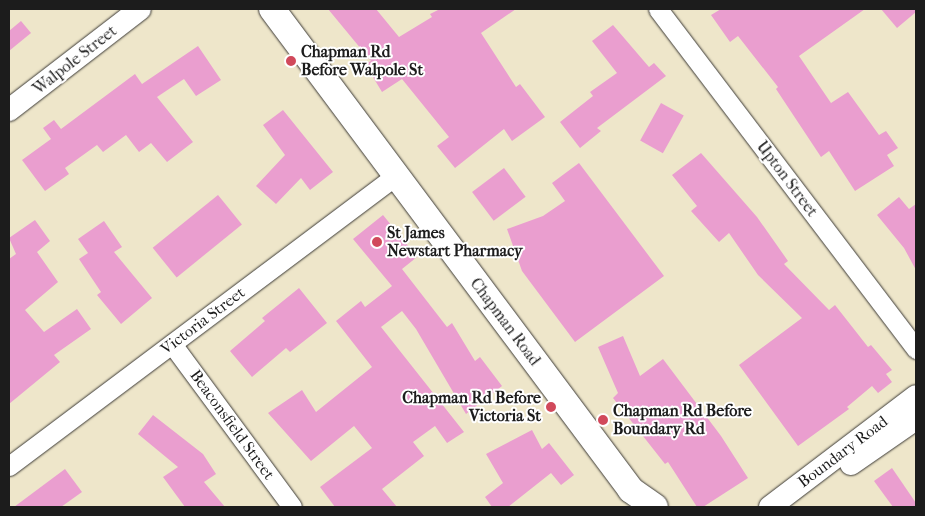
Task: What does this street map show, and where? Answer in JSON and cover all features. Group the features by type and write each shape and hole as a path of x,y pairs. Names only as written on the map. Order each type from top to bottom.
{"main road":[{"name":"Chapman Road","path":"272,9 633,498 655,507"}],"street":[{"name":"Walpole Street","path":"9,110 140,9"},
{"name":"Upton Street","path":"658,9 916,349"},
{"name":"Victoria Street","path":"9,466 396,175"},
{"name":"Beaconsfield Street","path":"172,344 292,507"},
{"name":"Boundary Road","path":"770,507 914,412"},
{"name":"Boundary Road","path":"796,507 914,412"}],"building":[{"path":"328,9 376,9 399,37 432,17 430,14 440,9 516,9 481,33 516,87 520,84 545,117 512,141 504,129 455,168 437,146 449,137 402,79 382,92 365,64 371,61"},
{"path":"721,9 865,9 799,56 831,103 848,92 879,135 886,131 898,148 887,155 894,166 855,191 829,151 821,157 776,89 778,87 738,36 730,42 711,15"},
{"path":"881,9 916,9 916,12 897,28"},
{"path":"21,21 31,33 9,51 9,31"},
{"path":"613,25 649,67 654,63 666,76 597,128 601,131 580,148 560,122 593,96 590,92 617,73 592,41"},
{"path":"198,46 221,80 196,96 184,79 157,97 193,142 167,162 151,143 139,152 126,135 103,152 97,145 65,168 69,174 45,191 22,160 51,139 43,128 54,120 61,129 135,74 142,84"},
{"path":"661,103 684,116 663,153 640,141"},
{"path":"283,110 333,172 310,190 301,178 276,204 256,186 285,155 263,125"},
{"path":"701,153 757,217 788,261 784,264 829,310 835,305 868,347 871,345 892,370 886,374 892,382 878,393 872,386 847,407 849,409 798,446 739,365 802,318 758,275 729,233 719,242 691,211 697,206 672,175"},
{"path":"579,163 664,276 575,342 522,271 507,229 543,216 565,201 552,183"},
{"path":"504,168 526,197 494,221 472,192"},
{"path":"218,195 242,225 177,277 153,248"},
{"path":"899,197 909,209 916,204 916,270 904,248 877,215"},
{"path":"383,215 417,257 402,269 447,327 452,323 475,361 480,357 502,386 466,414 416,329 402,311 381,327 464,432 447,443 435,426 413,442 424,456 382,489 397,507 335,507 320,487 372,448 354,426 311,461 268,413 302,390 316,412 372,367 336,321 361,301 365,307 392,286 353,239"},
{"path":"35,220 50,241 37,252 58,282 25,310 44,332 77,309 91,329 54,355 60,362 9,404 9,259 16,254 9,238"},
{"path":"104,221 122,247 114,252 152,298 121,324 97,295 101,292 79,259 88,253 78,239"},
{"path":"299,288 327,323 290,352 286,348 252,377 230,351 265,321 262,318"},
{"path":"623,336 640,376 663,359 721,436 748,478 703,507 697,507 668,462 665,464 613,398 618,393 598,347"},
{"path":"153,415 203,454 216,474 204,482 225,507 185,507 163,477 178,467 138,434"},
{"path":"532,430 542,449 549,443 574,475 561,485 551,473 508,507 492,507 485,497 503,483 486,454"},
{"path":"892,468 916,503 916,507 893,507 874,481"},
{"path":"65,469 82,492 61,507 14,507"}],"place":[{"name":"Chapman Rd Before Walpole St","path":"291,61"},
{"name":"St James Newstart Pharmacy","path":"377,242"},
{"name":"Chapman Rd Before Victoria St","path":"551,407"},
{"name":"Chapman Rd Before Boundary Rd","path":"603,420"}]}
